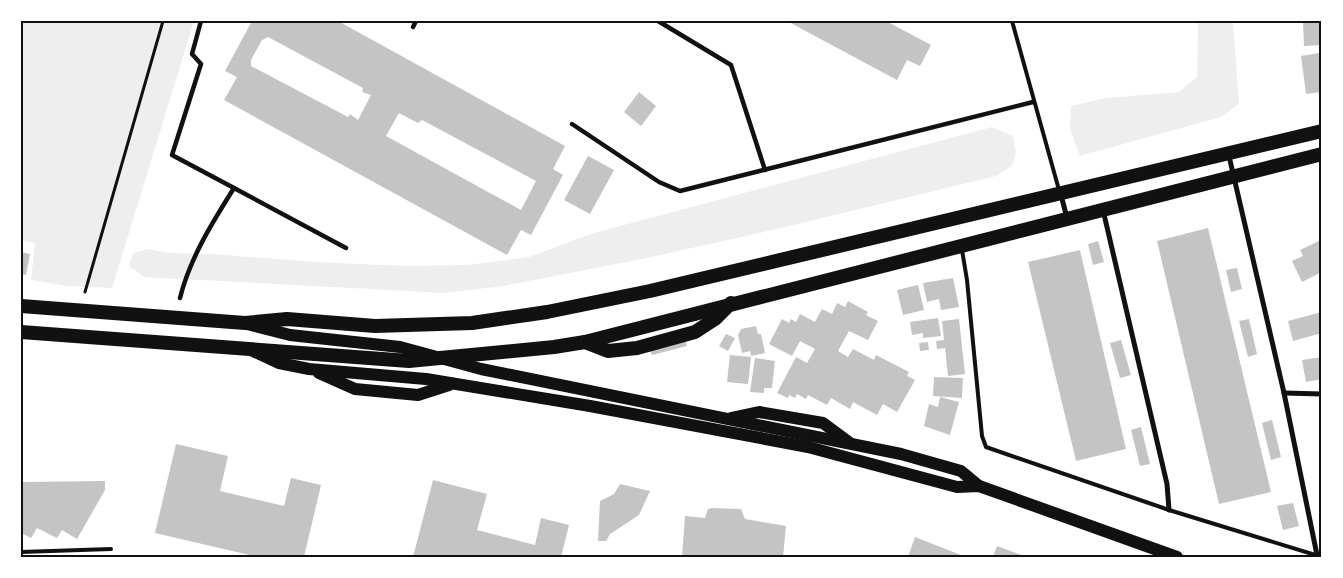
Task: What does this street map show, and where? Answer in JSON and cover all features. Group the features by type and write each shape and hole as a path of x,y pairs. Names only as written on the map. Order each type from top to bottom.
{"highway":[{"path":"21,306 245,323 287,319 375,326 462,323 547,312 650,291 1060,192 1322,132"},
{"path":"21,332 244,347 409,361 554,347 584,342 732,302 1322,154"},
{"path":"584,342 608,352 637,348 695,332 715,319 732,302"}],"main road":[{"path":"245,323 290,335 400,347 481,369 726,420 759,412 823,423 854,446 901,454 961,471 978,486 1177,557"},
{"path":"244,347 279,363 309,369 356,389 418,395 451,384 590,406 808,447 957,487 978,486"}],"street":[{"path":"201,21 192,54 201,64 172,155 346,248"},
{"path":"413,28 416,21"},
{"path":"658,21 731,65 741,89 765,170"},
{"path":"572,124 659,182 680,191 1033,102"},
{"path":"1228,154 1284,393 1319,556"},
{"path":"180,298 183,284 205,235 234,188"},
{"path":"1060,192 1068,219"},
{"path":"1103,210 1167,484 1169,510"},
{"path":"1284,393 1322,394"}],"lane":[{"path":"1012,21 1033,102 1060,192"},
{"path":"961,245 967,280 982,436 986,448 1169,510 1319,556"},
{"path":"21,552 110,549"}],"path":[{"path":"85,292 163,21"}],"shaded area":[{"path":"21,21 194,21 112,288 66,286 31,280 35,243 21,240"},
{"path":"1198,21 1233,21 1239,104 1221,117 1080,156 1070,129 1071,106 1106,98 1179,92 1197,77"},
{"path":"992,127 1013,136 1016,152 1012,166 996,176 777,229 642,259 503,286 444,293 144,277 129,266 133,253 148,249 169,253 408,266 467,265 529,257 594,233"}],"building":[{"path":"252,21 338,21 565,146 553,169 563,175 531,235 521,230 507,255 224,100 237,77 225,71","holes":["268,37 363,88 362,92 371,95 358,120 350,114 348,117 251,66 251,60 262,40","399,113 418,123 422,120 536,181 521,210 386,136"]},
{"path":"787,21 886,21 931,45 920,66 907,60 897,80"},
{"path":"1303,21 1322,21 1322,45 1304,46"},
{"path":"1319,53 1322,92 1306,94 1301,56"},
{"path":"639,92 656,106 641,126 624,112"},
{"path":"588,156 614,170 590,214 564,200"},
{"path":"1208,228 1271,492 1219,504 1157,241"},
{"path":"1321,240 1322,272 1302,282 1292,261 1303,256 1300,250"},
{"path":"1098,241 1104,262 1093,265 1088,244"},
{"path":"1080,250 1126,449 1076,461 1028,262"},
{"path":"21,252 30,254 26,275 21,274"},
{"path":"1237,268 1242,289 1231,292 1226,270"},
{"path":"953,278 959,307 941,310 939,299 927,302 923,283"},
{"path":"918,285 924,310 903,315 897,290"},
{"path":"848,301 868,312 866,315 878,321 868,340 849,331 838,351 848,357 853,349 874,360 876,355 909,372 907,376 915,380 897,412 883,404 877,415 853,402 850,409 831,398 827,405 808,395 806,399 797,394 795,398 789,395 788,398 777,393 796,357 807,363 815,349 800,341 792,356 769,344 782,319 789,323 791,319 796,322 800,314 815,322 822,309 832,314 837,303 845,307"},
{"path":"1322,312 1322,333 1293,341 1288,321"},
{"path":"938,318 941,336 923,338 923,333 912,335 910,322"},
{"path":"959,319 965,374 948,376 945,348 937,349 936,341 944,340 942,321"},
{"path":"1249,319 1257,354 1248,357 1239,321"},
{"path":"756,326 758,334 761,334 765,353 751,356 750,351 742,353 738,335 741,329"},
{"path":"726,334 735,338 728,351 719,346"},
{"path":"685,338 687,346 652,355 649,347"},
{"path":"1121,340 1131,375 1120,378 1110,343"},
{"path":"928,342 929,350 920,351 919,343"},
{"path":"730,355 751,357 748,384 727,382"},
{"path":"1322,357 1322,379 1306,382 1302,360"},
{"path":"755,358 775,361 772,388 764,388 764,393 750,392"},
{"path":"934,377 963,378 962,398 933,396"},
{"path":"940,397 959,402 950,435 924,426 929,404 938,407"},
{"path":"1272,420 1281,457 1271,460 1262,423"},
{"path":"1141,427 1150,464 1140,466 1131,430"},
{"path":"176,444 228,456 220,491 284,506 291,478 321,485 304,557 258,557 155,533"},
{"path":"433,480 487,494 477,530 535,545 541,518 569,525 561,557 413,557"},
{"path":"105,481 105,490 77,539 62,530 57,538 37,528 31,538 21,533 21,482"},
{"path":"620,484 650,491 639,515 610,534 606,541 598,541 600,501 614,494"},
{"path":"1293,503 1299,526 1283,530 1277,506"},
{"path":"708,509 741,509 745,519 786,526 783,557 682,557 685,516 705,518"},
{"path":"915,537 966,557 908,557"},
{"path":"997,546 1027,557 993,557"}]}
